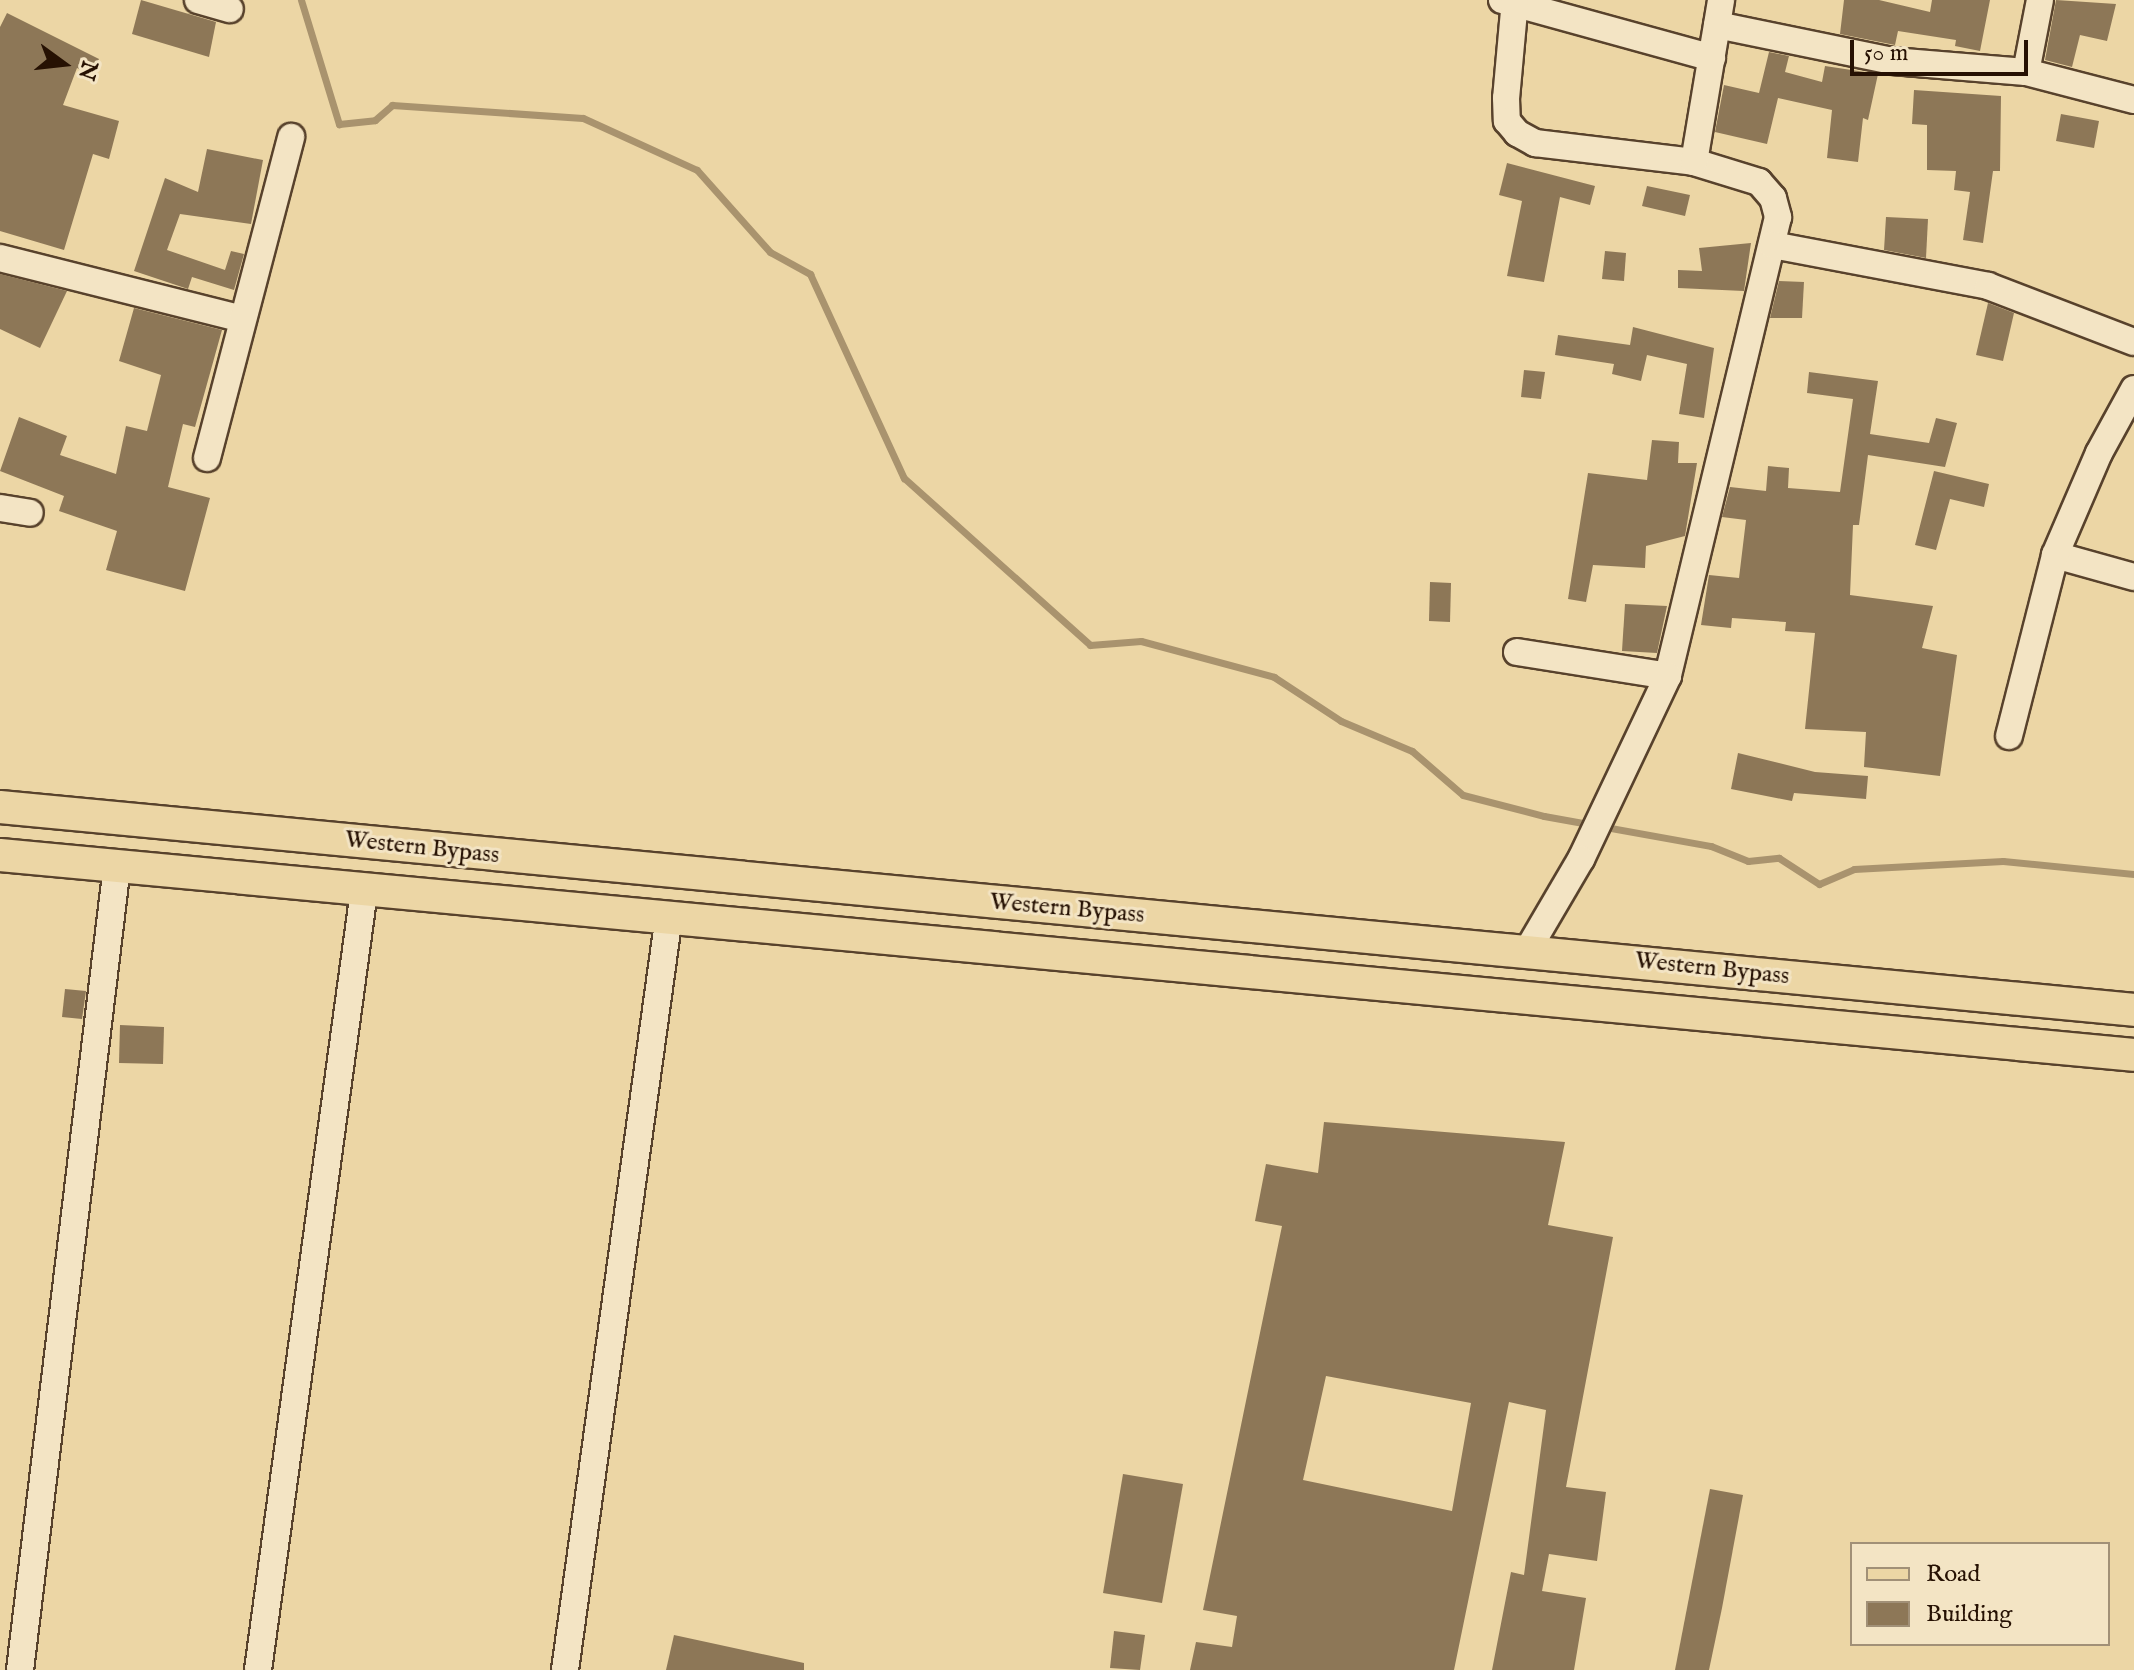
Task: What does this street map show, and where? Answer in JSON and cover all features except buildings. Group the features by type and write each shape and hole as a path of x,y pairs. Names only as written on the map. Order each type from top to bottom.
{"main road":[{"name":"Western Bypass","path":"0,807 2134,1010"},
{"name":"Western Bypass","path":"0,855 2134,1055"}],"street":[{"path":"198,0 230,9"},
{"path":"2026,72 2040,0"},
{"path":"1527,951 1581,859 1616,779 1668,676 1778,217 1773,198 1759,182 1694,162 1535,143 1517,133 1507,121 1510,1 1712,58"},
{"path":"1694,162 1719,12 1892,61 2026,72 2134,100"},
{"path":"207,458 242,332 239,318 291,137"},
{"path":"1772,245 1988,286 2134,342"},
{"path":"0,258 239,318"},
{"path":"2009,736 2055,555 2099,453 2134,389"},
{"path":"0,508 30,513"},
{"path":"2055,555 2134,577"},
{"path":"1517,652 1668,676"},
{"path":"20,1670 117,866"},
{"path":"258,1670 364,891"},
{"path":"565,1670 669,916"}],"waterway":[{"path":"301,0 339,124 375,120 392,105 583,118 697,170 770,252 810,274 904,478 1090,645 1141,641 1274,677 1341,721 1412,751 1463,795 1544,816 1711,846 1748,861 1779,858 1819,884 1854,869 2003,861 2134,874"}]}
